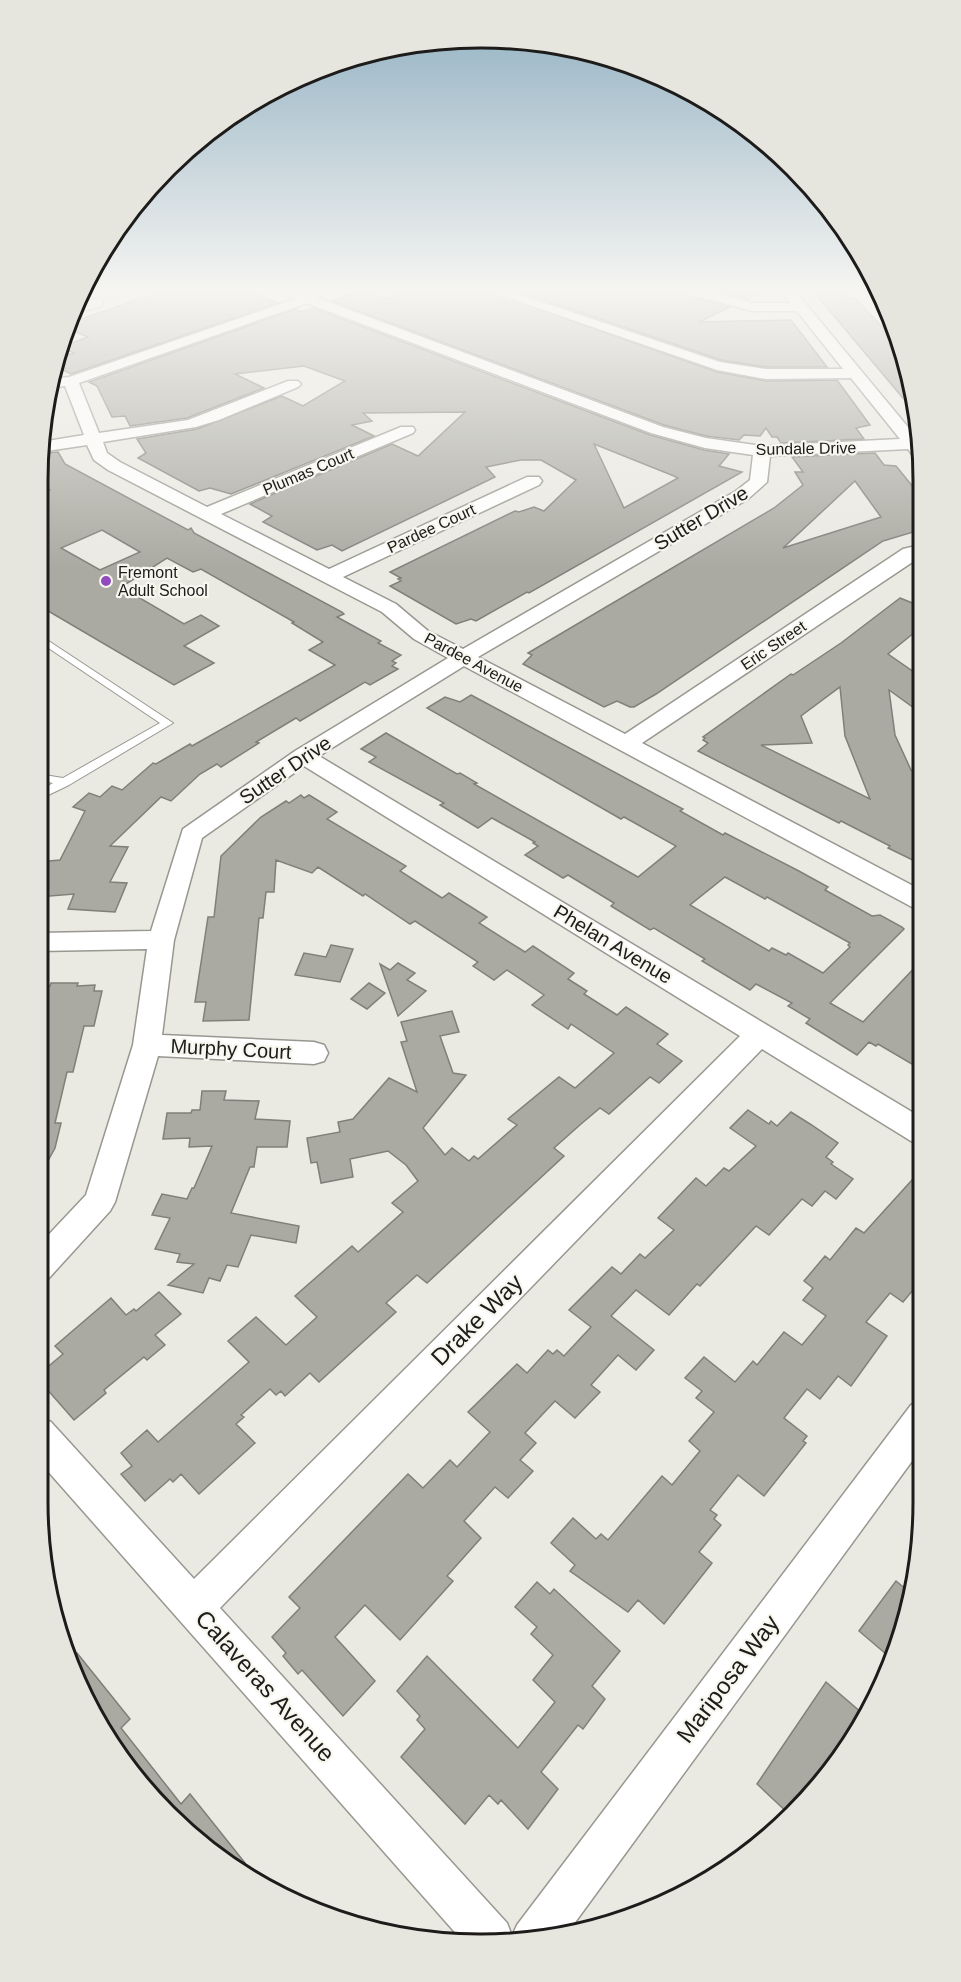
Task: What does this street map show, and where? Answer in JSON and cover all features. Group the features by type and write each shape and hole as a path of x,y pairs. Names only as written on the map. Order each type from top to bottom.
{"street":[{"name":"Pardee Avenue","path":"72,383 100,456 114,466 330,576 389,608 422,634 913,898"},
{"name":"Sundale Drive","path":"533,383 657,430 705,443 762,451 911,447"},
{"path":"865,383 911,439"},
{"path":"50,446 190,424 213,417 293,384"},
{"name":"Plumas Court","path":"208,513 407,429"},
{"name":"Sutter Drive","path":"48,1257 99,1202 147,1045 161,940 191,834 303,756 464,657 742,495 758,482 762,451"},
{"name":"Pardee Court","path":"330,576 532,481"},
{"name":"Eric Street","path":"627,743 913,552"},
{"name":"Phelan Avenue","path":"303,756 913,1127"},
{"path":"48,942 161,940"},
{"name":"Drake Way","path":"194,1607 760,1033"},
{"name":"Murphy Court","path":"147,1045 314,1053"},
{"name":"Mariposa Way","path":"542,1929 913,1430"},
{"name":"Calaveras Avenue","path":"48,1445 486,1934"}],"lane":[{"path":"48,644 168,723 48,791"},
{"path":"48,779 65,782"}],"building":[{"path":"92,383 255,383 264,388 187,418 130,426 125,416 112,417 97,386"},
{"path":"341,383 513,383 650,435 704,450 729,454 719,466 742,472 529,593 527,592 476,621 471,619 456,624 390,586 401,581 398,579 401,578 390,572 515,511 519,512 534,507 544,511 576,480 541,460 521,460 486,467 495,477 342,551 332,545 317,550 263,522 272,516 250,504 392,444 418,456 465,412 363,413 372,421 352,425 374,436 231,494 210,488 199,491 138,458 146,453 137,439 197,429 282,396 303,406","holes":["594,444 678,478 624,508"]},
{"path":"553,383 840,383 870,425 856,428 864,439 781,443 777,437 772,437 766,428 760,436 744,435 739,440 706,436 664,425"},
{"path":"891,383 902,383 906,401"},
{"path":"58,452 65,464 188,530 191,528 194,533 342,612 344,614 337,617 381,641 378,643 401,655 392,661 396,663 392,666 398,669 370,685 365,682 300,721 296,718 221,767 217,764 200,774 171,801 161,797 110,846 128,847 110,882 127,883 115,912 68,909 74,894 48,896 48,861 60,860 85,811 73,807 89,793 100,797 112,786 122,790 153,763 156,764 190,744 192,746 335,665 309,650 323,642 292,623 294,622 201,569 193,572 167,558 121,587 184,624 201,615 219,626 184,646 214,663 174,685 48,611 48,491 50,490 48,489 49,453","holes":["102,530 140,552 100,570 61,548"]},
{"path":"875,453 884,465 896,466 913,487 913,532 883,541 634,707 617,701 604,707 523,664 532,655 528,653 774,508 803,485 795,472 803,472 792,457","holes":["855,481 881,517 783,548"]},
{"path":"900,598 913,603 913,634 888,654 913,671 913,707 889,690 895,735 913,770 913,860 841,821 839,823 698,751 708,743 703,740 705,738 703,737 791,674 793,675 841,643","holes":["840,687 845,736 870,799 761,745 812,743 801,716"]},
{"path":"471,695 683,809 680,811 723,835 725,833 828,887 825,890 872,916 880,915 902,927 904,929 830,1003 863,1022 913,969 913,1065 878,1044 876,1046 869,1042 857,1055 806,1023 810,1019 788,1006 792,1003 756,984 750,990 654,928 650,930 611,906 614,903 568,875 563,878 525,855 538,846 533,843 535,842 492,818 478,828 440,805 444,803 369,762 376,757 361,749 386,733 457,774 460,773 477,783 474,784 638,877 676,846 624,817 621,819 427,708 445,697 460,702","holes":["725,877 765,899 767,897 850,943 848,945 850,947 823,973 788,953 786,955 772,948 769,951 690,905"]},
{"path":"301,795 304,798 309,795 337,812 327,819 406,866 400,871 442,898 449,893 487,917 479,923 525,952 533,946 574,973 568,979 587,991 584,994 617,1015 626,1007 668,1034 657,1044 682,1061 659,1083 650,1077 609,1114 600,1108 581,1124 554,1148 564,1156 427,1283 417,1275 386,1303 396,1312 319,1382 310,1373 285,1396 281,1391 276,1395 270,1389 241,1415 244,1417 236,1424 255,1443 199,1494 181,1474 173,1482 170,1479 145,1501 121,1474 132,1466 121,1453 147,1430 158,1442 249,1362 228,1341 256,1317 286,1345 317,1317 295,1296 352,1246 358,1252 403,1212 392,1203 418,1181 406,1165 388,1151 350,1159 353,1177 321,1183 317,1162 311,1163 307,1138 340,1132 338,1122 353,1119 389,1078 417,1092 401,1042 407,1041 401,1022 452,1011 459,1032 440,1036 453,1073 466,1075 423,1128 445,1155 452,1148 469,1161 474,1156 478,1159 517,1125 508,1119 559,1077 575,1088 614,1053 571,1024 568,1029 532,1005 544,995 507,970 494,980 473,966 478,962 415,921 410,924 365,894 363,896 318,867 312,873 276,860 274,892 266,892 263,918 259,918 249,1020 203,1021 206,1002 195,1002 208,917 214,917 221,856 261,817 286,801 289,803"},
{"path":"331,945 353,949 340,982 295,975 304,953 326,957"},
{"path":"398,963 415,973 407,980 426,991 398,1016 380,964 390,970"},
{"path":"51,983 78,983 77,986 95,985 94,991 102,991 94,1026 84,1026 73,1072 67,1072 55,1123 61,1123 55,1148 48,1161 48,986"},
{"path":"369,983 385,993 367,1009 351,999"},
{"path":"202,1091 226,1091 224,1100 259,1101 255,1119 290,1121 287,1147 257,1147 254,1167 250,1167 231,1213 299,1226 296,1243 251,1235 238,1267 227,1265 220,1281 209,1278 203,1293 168,1285 194,1264 177,1262 180,1254 155,1249 170,1218 152,1215 162,1194 187,1199 212,1146 189,1147 190,1138 163,1139 167,1113 191,1113 192,1110 200,1110"},
{"path":"748,1110 769,1124 771,1121 777,1126 791,1112 810,1124 838,1143 826,1157 833,1162 831,1164 853,1179 836,1199 825,1191 812,1206 802,1199 769,1235 756,1226 700,1286 697,1284 669,1315 636,1290 611,1316 654,1350 636,1370 618,1355 591,1385 600,1392 575,1418 555,1401 525,1433 536,1443 520,1460 533,1471 508,1498 495,1487 464,1521 481,1538 447,1576 453,1581 400,1640 365,1605 335,1637 375,1681 343,1716 302,1670 298,1674 283,1656 286,1653 272,1637 300,1608 289,1597 408,1474 423,1488 450,1460 457,1467 490,1432 468,1412 517,1364 527,1373 548,1350 553,1354 557,1350 564,1356 591,1327 569,1310 612,1267 621,1274 640,1254 645,1258 674,1230 658,1218 696,1178 706,1186 724,1168 729,1171 756,1146 730,1128"},
{"path":"913,1179 913,1290 903,1302 890,1293 866,1322 887,1336 851,1386 838,1376 820,1399 807,1389 784,1418 807,1436 803,1441 806,1443 764,1496 738,1475 710,1510 717,1515 714,1519 721,1525 699,1552 712,1563 664,1624 638,1600 628,1612 570,1571 575,1565 551,1543 573,1518 596,1539 601,1534 608,1540 662,1476 672,1485 700,1451 689,1441 714,1412 696,1398 702,1391 685,1378 704,1357 735,1382 753,1361 757,1365 784,1332 802,1345 826,1316 803,1300 813,1288 804,1281 825,1256 830,1260 856,1228 864,1233"},
{"path":"159,1292 181,1314 155,1335 165,1345 147,1360 144,1357 104,1390 106,1393 74,1420 48,1390 48,1367 63,1354 55,1346 111,1298 126,1315 134,1309 136,1311"},
{"path":"896,1581 904,1588 885,1653 859,1631"},
{"path":"537,1582 550,1594 554,1589 620,1651 592,1686 605,1699 583,1729 578,1725 541,1772 558,1789 528,1829 501,1800 498,1804 489,1795 465,1824 401,1757 425,1729 417,1720 420,1716 397,1691 427,1656 518,1748 555,1702 533,1680 553,1655 531,1634 537,1627 515,1607"},
{"path":"76,1654 130,1719 121,1728 181,1804 190,1794 244,1864 195,1827 155,1787 137,1765 106,1718"},
{"path":"826,1682 859,1710 824,1765 784,1809 757,1784"}],"place":[{"name":"Fremont Adult School","path":"106,581"}]}
